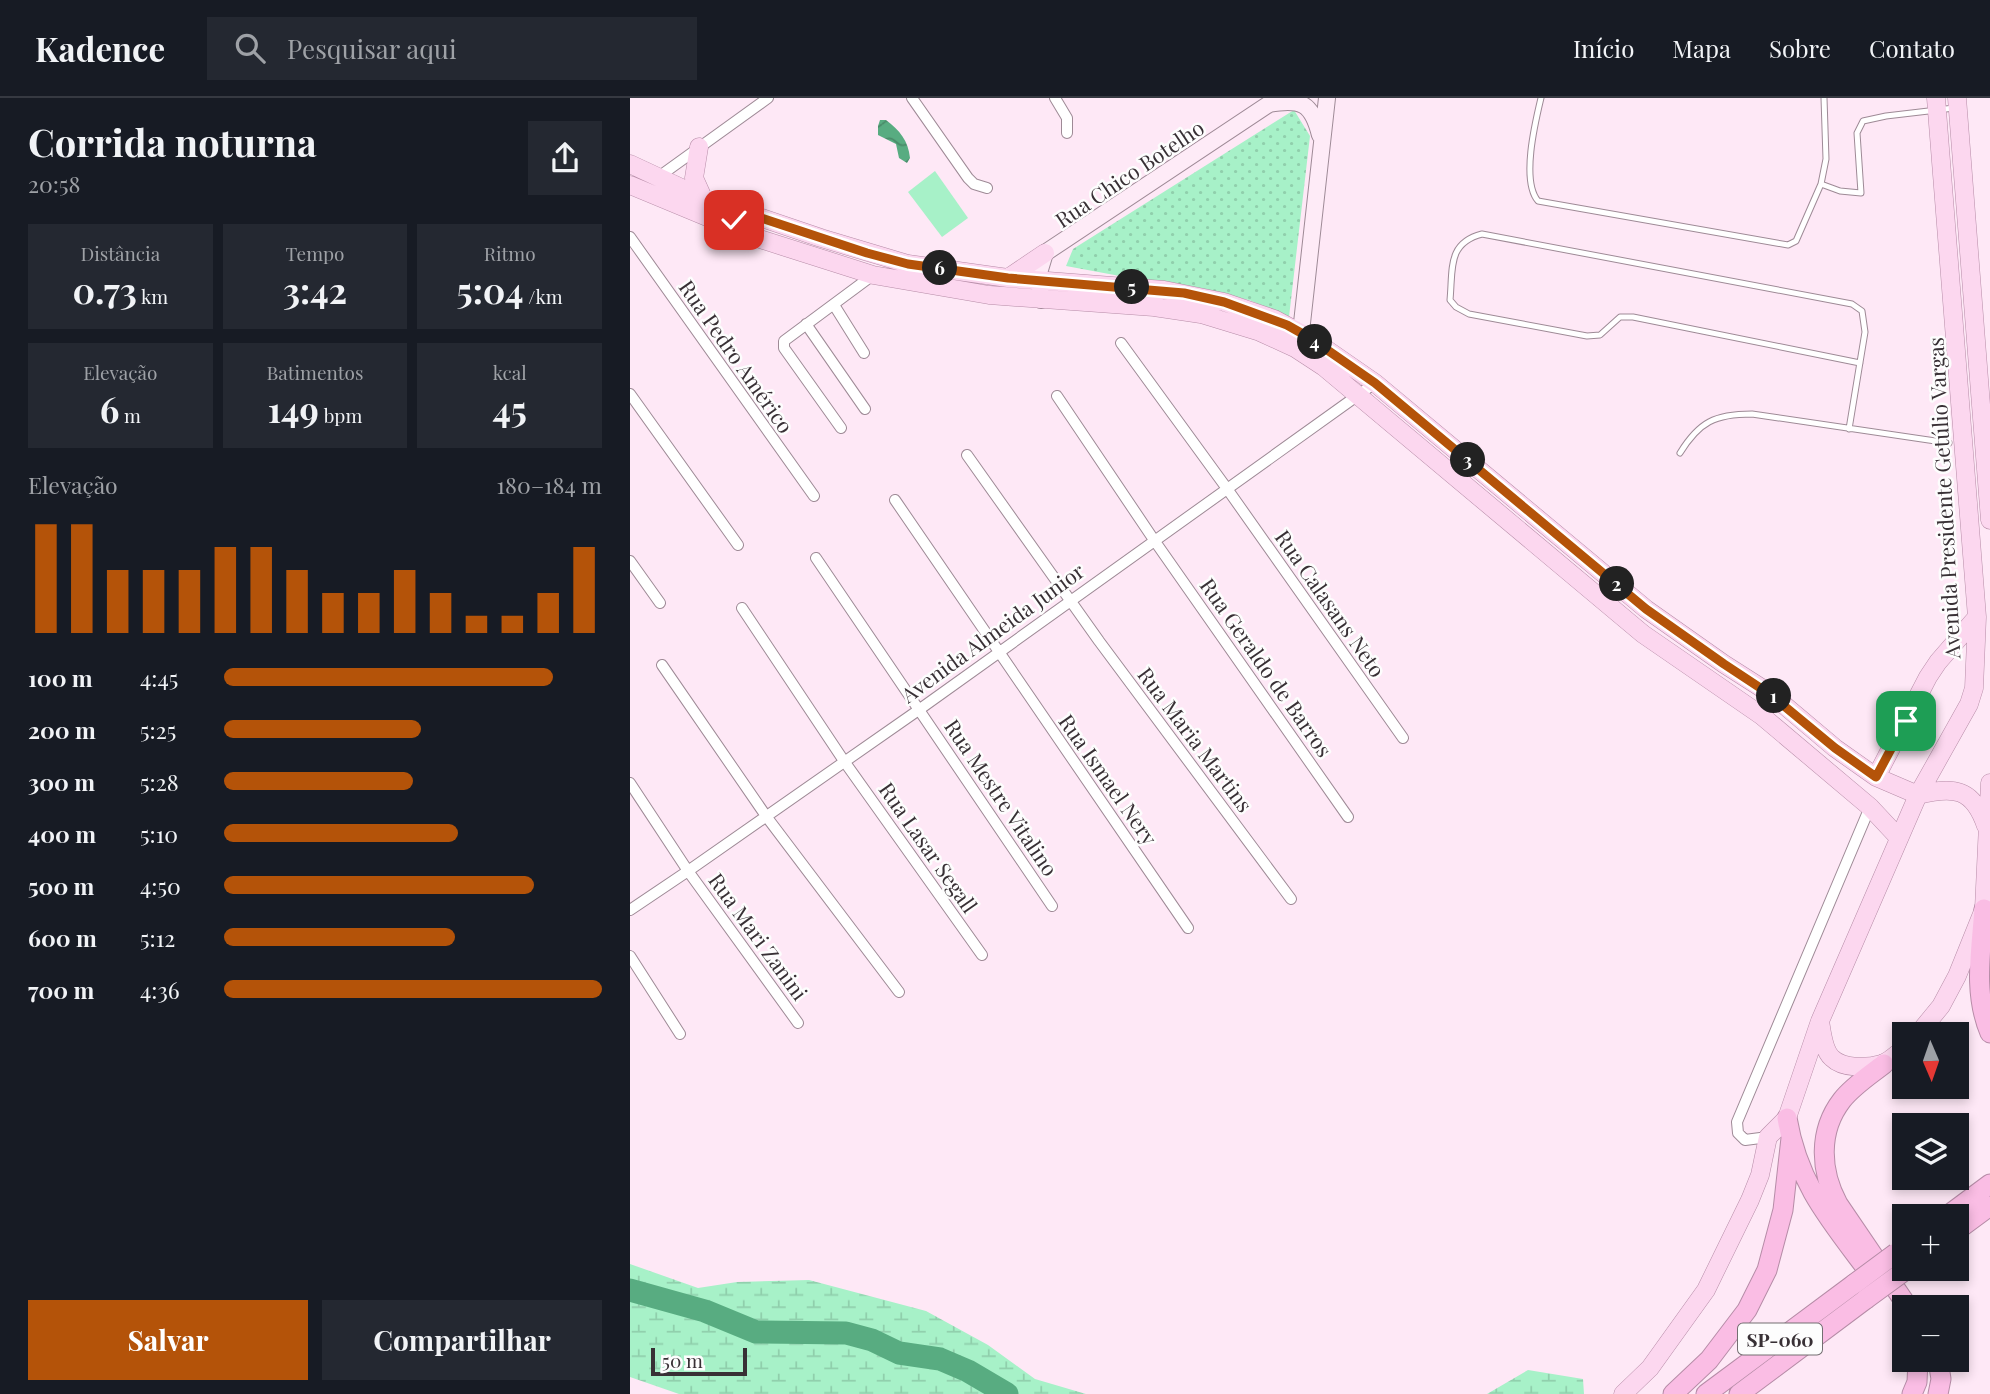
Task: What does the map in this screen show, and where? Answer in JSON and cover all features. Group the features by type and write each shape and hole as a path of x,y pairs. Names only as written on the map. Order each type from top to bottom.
{"highway":[{"path":"1983,909 1980,998 1990,1033"},
{"path":"1884,1064 1850,1091 1834,1112 1825,1141 1825,1171 1829,1187 1838,1204 1901,1295"},
{"path":"1787,1118 1790,1138 1801,1172 1814,1197 1892,1304"},
{"path":"1672,1394 1709,1360 1747,1310 1767,1269 1783,1210 1790,1138"},
{"path":"1963,1204 1990,1184"},
{"path":"1969,1221 1990,1206"},
{"name":"SP-060","path":"1739,1394 1892,1265"},
{"name":"SP-060","path":"1706,1394 1860,1292"},
{"path":"1758,1394 1768,1372"},
{"path":"1912,1394 1917,1372"},
{"path":"1938,1394 1940,1372"}],"main road":[{"path":"1298,340 1327,98"},
{"path":"1272,101 1292,101 1307,106 1316,120 1321,139"},
{"name":"Rua Chico Botelho","path":"1041,300 1039,280 1045,253 1272,101"},
{"name":"Avenida Presidente Getúlio Vargas","path":"1958,103 1983,347 1985,461 1990,520"},
{"name":"Avenida Presidente Getúlio Vargas","path":"1768,1137 1787,1118 1820,1021 1899,838 1918,796 1969,704 1974,688 1977,617 1937,104"},
{"path":"699,147 694,178 703,198"},
{"path":"630,164 722,205 908,264 1008,278 1184,293 1244,308 1375,383 1646,609 1771,695 1835,748 1876,777 1918,796 1950,790 1962,793 1980,809 1987,830"},
{"path":"633,190 760,239 873,275 989,295 1183,311 1298,340 1324,366 1622,617 1672,655 1755,710 1870,807 1899,838"},
{"path":"713,221 734,220 734,212 722,205"},
{"path":"1008,278 1045,253"},
{"path":"1965,461 1985,461"},
{"path":"1876,777 1928,677 1977,617"},
{"path":"1928,1022 1946,996 1983,909 1990,783"},
{"path":"1820,1021 1827,1050 1831,1058 1840,1064 1863,1067 1884,1064 1892,1058"},
{"path":"1623,1394 1650,1368 1706,1290 1751,1200 1768,1137"}],"street":[{"path":"657,178 767,98"},
{"path":"912,98 968,178 974,184 987,188"},
{"path":"1055,98 1067,118 1067,134"},
{"name":"Rua Pedro Américo","path":"630,237 814,496"},
{"path":"841,428 783,348 785,338 873,275"},
{"path":"834,305 864,353"},
{"path":"806,324 866,409"},
{"name":"Rua Calasans Neto","path":"1121,343 1403,738"},
{"name":"Avenida Almeida Junior","path":"630,910 920,709 1375,383"},
{"path":"630,394 738,545"},
{"name":"Rua Geraldo de Barros","path":"1057,396 1348,817"},
{"name":"Rua Maria Martins","path":"967,455 1099,641 1291,900"},
{"name":"Rua Ismael Nery","path":"895,500 1188,928"},
{"name":"Rua Mestre Vitalino","path":"816,558 1052,906"},
{"path":"630,561 660,603"},
{"name":"Rua Lasar Segall","path":"742,608 844,761 982,955"},
{"path":"662,665 766,816 899,992"},
{"name":"Rua Mari Zanini","path":"630,783 688,872 798,1023"},
{"path":"1768,1137 1745,1140 1738,1133 1737,1122 1870,807"},
{"path":"630,956 680,1034"}],"lane":[{"path":"1541,98 1529,178 1530,188 1538,201 1788,245 1796,241 1821,184 1826,159 1825,98"},
{"path":"1821,184 1840,191 1861,193 1857,133 1863,121 1937,104 1958,103"},
{"path":"1849,429 1860,363 1865,332 1862,311 1852,304 1482,234 1470,237 1458,247 1453,263 1450,300 1469,314 1587,336 1600,335 1620,317 1633,317 1860,363"},
{"path":"1680,453 1700,426 1730,414 1752,414 1949,443"}],"green space":[{"path":"1294,110 1310,136 1289,317 1249,300 1066,266 1073,249"},
{"path":"935,171 968,218 942,237 908,192"},
{"path":"630,1264 698,1288 737,1282 809,1280 926,1311 988,1345 1035,1379 1086,1394 679,1394 630,1377"},
{"path":"1528,1370 1583,1379 1584,1394 1487,1394"}],"water":[{"path":"880,120 886,120 902,136 909,152 907,163 899,158 896,144 878,135"}],"waterway":[{"path":"630,1290 705,1311 756,1332 846,1333 872,1340 899,1353 940,1359 968,1371 1007,1394"}],"route":[{"path":"734,220 734,212 722,205 908,264 1008,278 1184,293 1224,302 1274,319 1301,332 1375,383 1646,609 1796,713 1835,748 1876,777 1906,721"}]}
